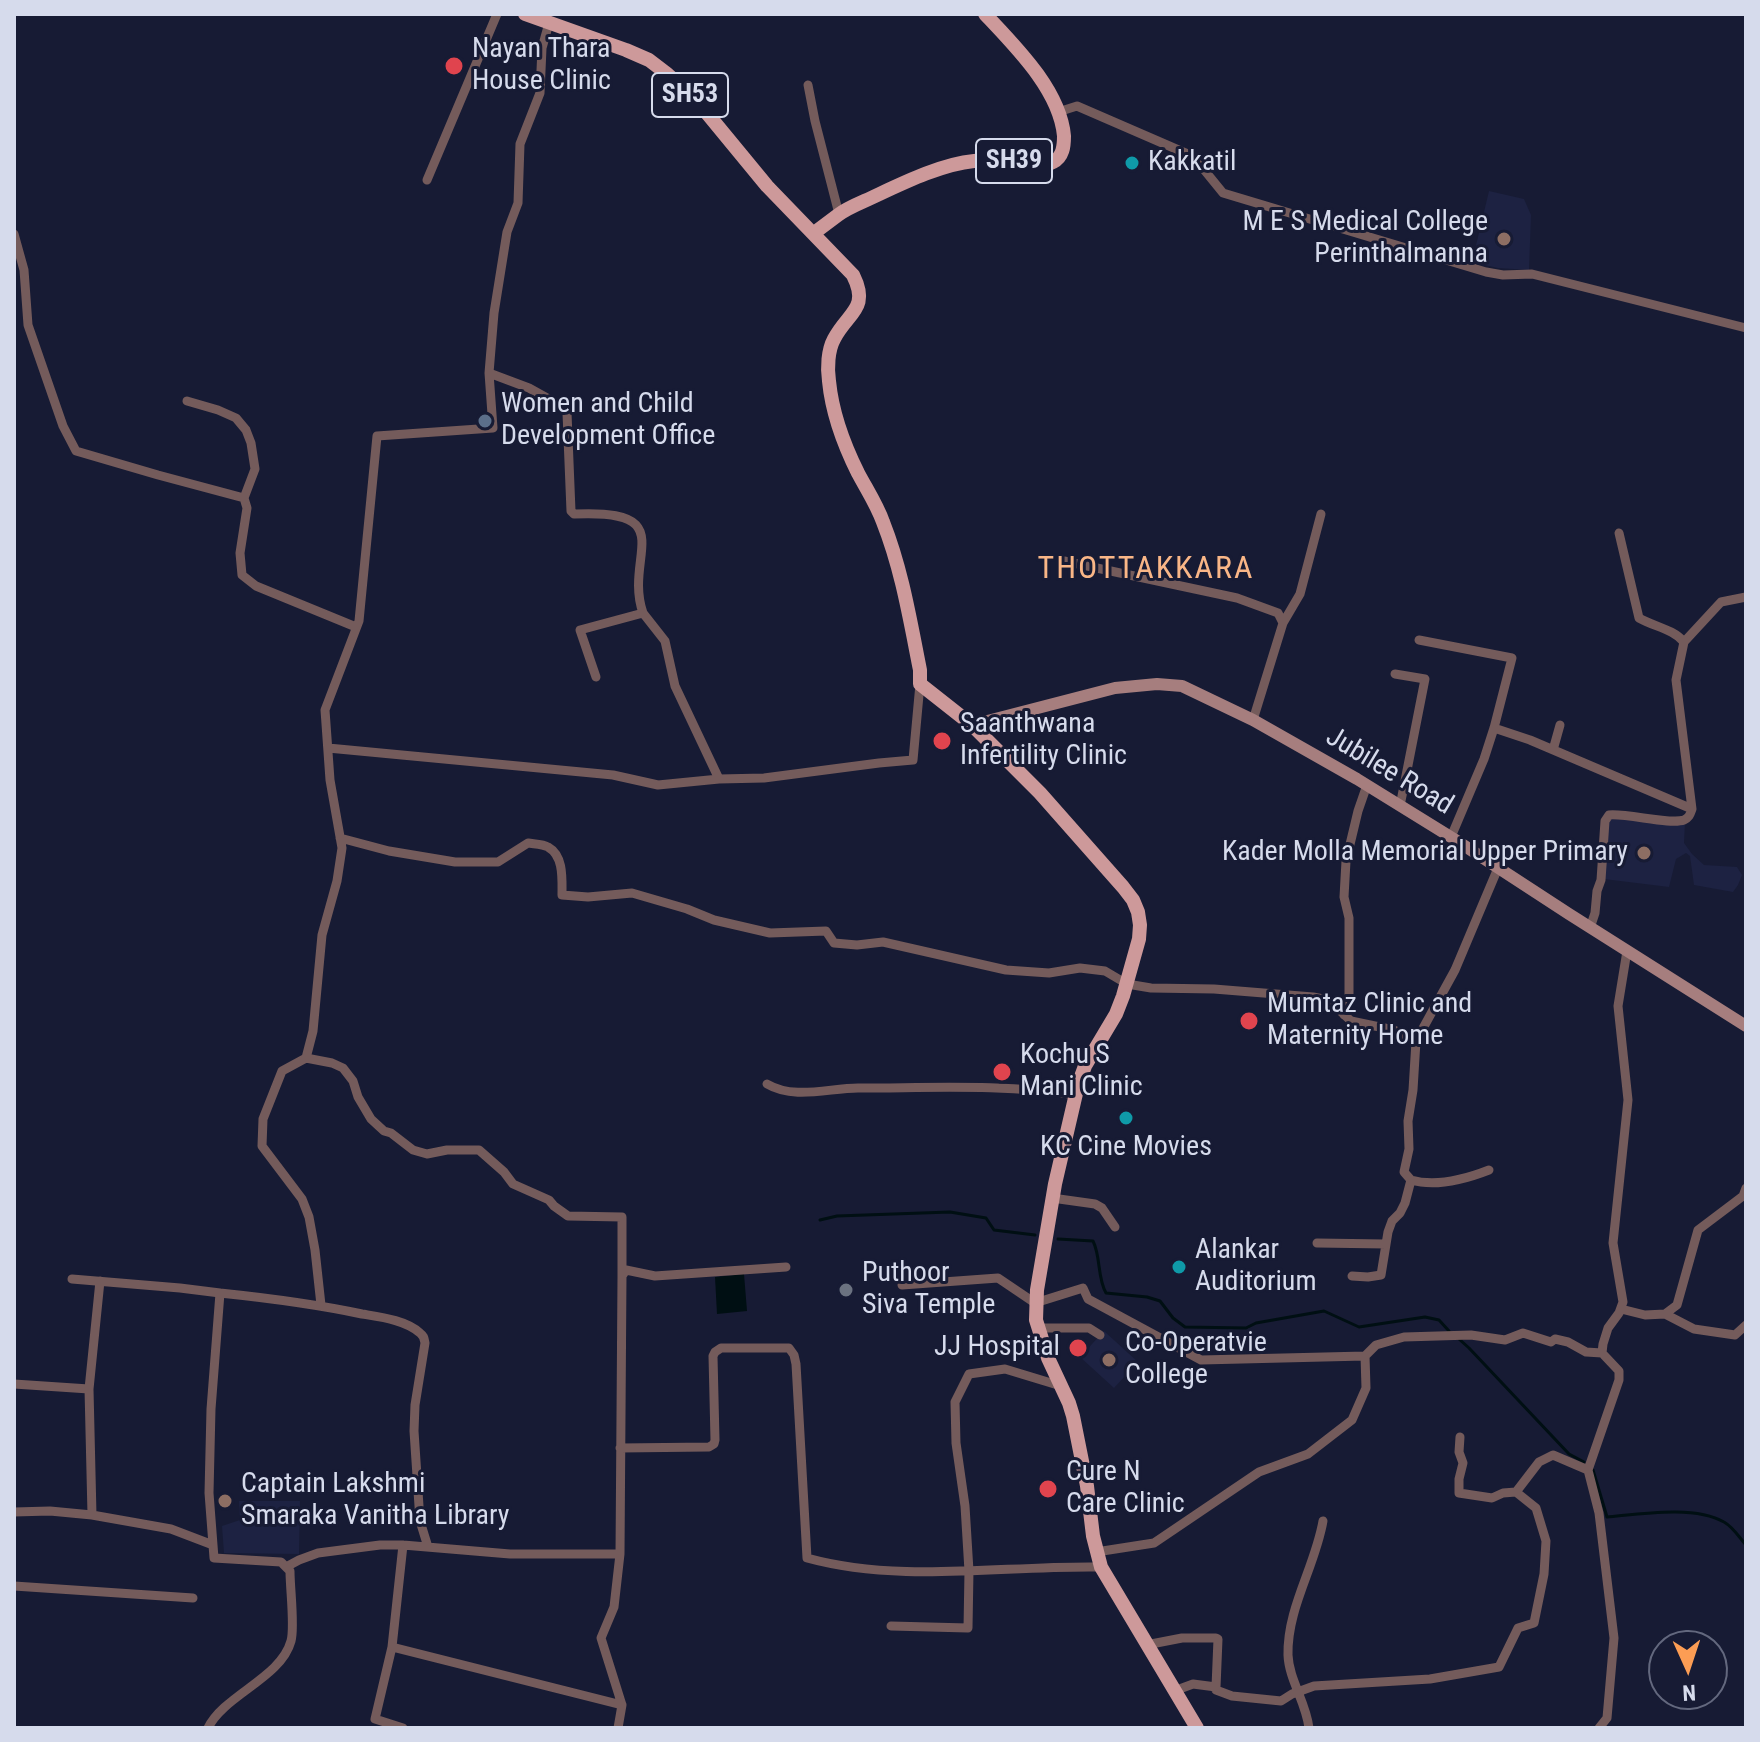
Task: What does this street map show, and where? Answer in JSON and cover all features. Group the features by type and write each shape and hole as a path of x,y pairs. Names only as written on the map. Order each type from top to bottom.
{"main road":[{"name":"SH53","path":"525,14 649,60 697,101 767,186 814,233"},
{"name":"SH39","path":"814,233 839,214 953,165 988,160 1033,165 1056,161 1063,152 1064,143 1058,112 1043,82 985,14"},
{"path":"814,233 853,275 859,286 858,308 833,340 829,381 846,444 883,520 903,581 920,684 972,725 1040,793 1133,900 1138,912 1139,939 1127,984 1116,1014 1085,1066 1076,1095 1052,1198 1035,1303 1038,1328 1069,1403 1077,1433 1101,1567 1197,1728"},
{"name":"Jubilee Road","path":"972,725 1115,688 1157,684 1182,686 1253,720 1367,785 1746,1026"}],"street":[{"path":"427,180 497,14"},
{"path":"306,1058 313,1031 322,935 337,881 342,848 330,780 325,710 359,621 377,436 493,428 489,373 494,313 507,232 518,203 520,144 540,93 542,48 549,23"},
{"path":"808,85 839,214"},
{"path":"1058,112 1077,106 1190,155 1223,193 1486,272 1532,274 1746,328"},
{"path":"14,234 24,270 28,325 63,426 76,451 244,498"},
{"path":"489,373 529,388 565,408 571,511 574,514 613,515 629,519 642,535 637,597 643,613 665,641 675,686 719,779"},
{"path":"187,401 236,418 246,430 251,443 255,469 244,498 247,508 240,553 242,575 256,586 356,627"},
{"path":"1253,720 1283,623 1300,594 1321,514"},
{"path":"1619,533 1639,618 1676,633 1684,642"},
{"path":"1064,561 1237,598 1278,613 1283,623"},
{"path":"1590,928 1601,880 1605,821 1609,815 1673,820 1689,816 1692,809 1676,680 1684,642 1721,602 1746,597"},
{"path":"596,677 580,630 643,613"},
{"path":"1419,640 1512,658 1484,759 1451,837"},
{"path":"1395,674 1425,679 1400,806"},
{"path":"328,748 613,775 658,785 764,778 913,760 920,684"},
{"path":"1553,750 1560,725"},
{"path":"1494,728 1692,809"},
{"path":"1344,1015 1349,994 1349,918 1344,897 1346,861 1367,785"},
{"path":"340,838 389,851 455,862 498,862 528,843 547,846 559,859 563,874 562,895 588,897 632,893 714,920 770,933 826,931 834,943 857,945 883,942 1006,970 1049,973 1080,968 1105,971 1127,984 1151,988 1214,989 1323,999 1340,1009 1351,1021 1394,1030 1416,1041"},
{"path":"1489,1170 1469,1177 1428,1183 1411,1180 1404,1172 1409,1149 1408,1121 1416,1041 1455,970 1498,868"},
{"path":"1602,1353 1608,1328 1623,1302 1613,1243 1628,1100 1618,1006 1627,951"},
{"path":"321,1305 309,1217 302,1199 262,1146 263,1119 282,1071 306,1058 343,1068 353,1081 371,1119 413,1150 427,1154 460,1149 479,1150 513,1184 549,1200 568,1216 622,1217 620,1554 614,1607 601,1638 622,1705 618,1728"},
{"path":"767,1084 774,1088 809,1093 845,1088 922,1088 1040,1089 1076,1095"},
{"path":"1352,1276 1381,1275 1392,1221 1405,1203 1411,1180"},
{"path":"1665,1314 1677,1305 1698,1230 1743,1196 1746,1188"},
{"path":"1052,1198 1095,1204 1102,1208 1115,1227"},
{"path":"1317,1243 1386,1244"},
{"path":"622,1276 626,1270 655,1276 786,1267"},
{"path":"902,1285 998,1278 1035,1303 1083,1288 1088,1299 1201,1360 1365,1356 1376,1345 1404,1337 1471,1335 1505,1340 1523,1333 1551,1342 1555,1339 1568,1342 1586,1352 1602,1353 1619,1371 1619,1380 1588,1470 1599,1513 1614,1638 1607,1718 1599,1728"},
{"path":"72,1279 321,1305 406,1324 420,1332 425,1343 414,1431 420,1521 428,1547"},
{"path":"92,1515 89,1389 100,1281"},
{"path":"208,1728 218,1714 277,1665 292,1640 290,1571 281,1562 214,1558 209,1493 211,1409 220,1293"},
{"path":"1621,1309 1645,1315 1665,1314 1694,1329 1735,1335 1746,1325"},
{"path":"1038,1328 1089,1328 1100,1335"},
{"path":"620,1448 709,1447 715,1440 715,1352 721,1348 789,1348 796,1364 807,1558 829,1564 884,1570 1101,1567"},
{"path":"1096,1552 1154,1543 1259,1472 1308,1454 1352,1420 1366,1388 1365,1356"},
{"path":"891,1626 968,1628 969,1571 955,1402 969,1374 1005,1369 1061,1386"},
{"path":"14,1384 89,1389"},
{"path":"1146,1645 1182,1638 1216,1638 1216,1690 1232,1696 1281,1701 1314,1686 1444,1677 1499,1667 1518,1628 1534,1623 1544,1574 1546,1541 1536,1508 1516,1492 1492,1498 1459,1493 1463,1463 1459,1452 1460,1437"},
{"path":"1516,1492 1539,1462 1553,1455 1588,1470"},
{"path":"14,1512 92,1515 171,1529 213,1545"},
{"path":"1309,1728 1308,1716 1290,1670 1289,1634 1323,1521"},
{"path":"286,1567 318,1553 380,1545 510,1554 620,1554"},
{"path":"403,1545 392,1647 375,1719 403,1728"},
{"path":"14,1586 193,1598"},
{"path":"392,1647 622,1705"},
{"path":"1174,1691 1193,1684 1216,1687"}],"shaded area":[{"name":"M E S Medical College Perinthalmanna","path":"1489,191 1524,199 1531,215 1529,270 1472,262"},
{"name":"Kader Molla Memorial Upper Primary","path":"1609,815 1685,822 1684,843 1692,854 1704,865 1737,867 1742,875 1738,885 1733,892 1694,885 1690,856 1686,853 1676,859 1669,887 1604,879"},
{"path":"744,1274 747,1311 717,1314 715,1277"},
{"name":"Co-Operatvie College","path":"1104,1331 1138,1362 1114,1388 1080,1357"},
{"path":"239,1501 300,1501 299,1554 224,1553 222,1526 240,1520"}],"waterway":[{"path":"820,1220 837,1216 950,1212 986,1218 994,1230 1035,1235"},
{"path":"1058,1239 1093,1241 1106,1293 1160,1301 1173,1318 1185,1327 1246,1328 1256,1323 1324,1311 1359,1327 1425,1317 1439,1320 1449,1331"},
{"path":"1459,1339 1569,1454 1584,1462"},
{"path":"1593,1470 1607,1517 1667,1512 1698,1514 1727,1524 1746,1545"}],"place":[{"name":"Nayan Thara House Clinic","path":"454,66"},
{"name":"Kakkatil","path":"1132,163"},
{"name":"M E S Medical College Perinthalmanna","path":"1504,239"},
{"name":"Women and Child Development Office","path":"485,421"},
{"name":"Saanthwana Infertility Clinic","path":"942,741"},
{"name":"Kader Molla Memorial Upper Primary","path":"1644,853"},
{"name":"Mumtaz Clinic and Maternity Home","path":"1249,1021"},
{"name":"Kochu S Mani Clinic","path":"1002,1072"},
{"name":"KC Cine Movies","path":"1126,1118"},
{"name":"Alankar Auditorium","path":"1179,1267"},
{"name":"Puthoor Siva Temple","path":"846,1290"},
{"name":"JJ Hospital","path":"1078,1348"},
{"name":"Co-Operatvie College","path":"1109,1360"},
{"name":"Cure N Care Clinic","path":"1048,1489"},
{"name":"Captain Lakshmi Smaraka Vanitha Library","path":"225,1501"}],"district":[{"name":"THOTTAKKARA","path":"1146,570"}]}
